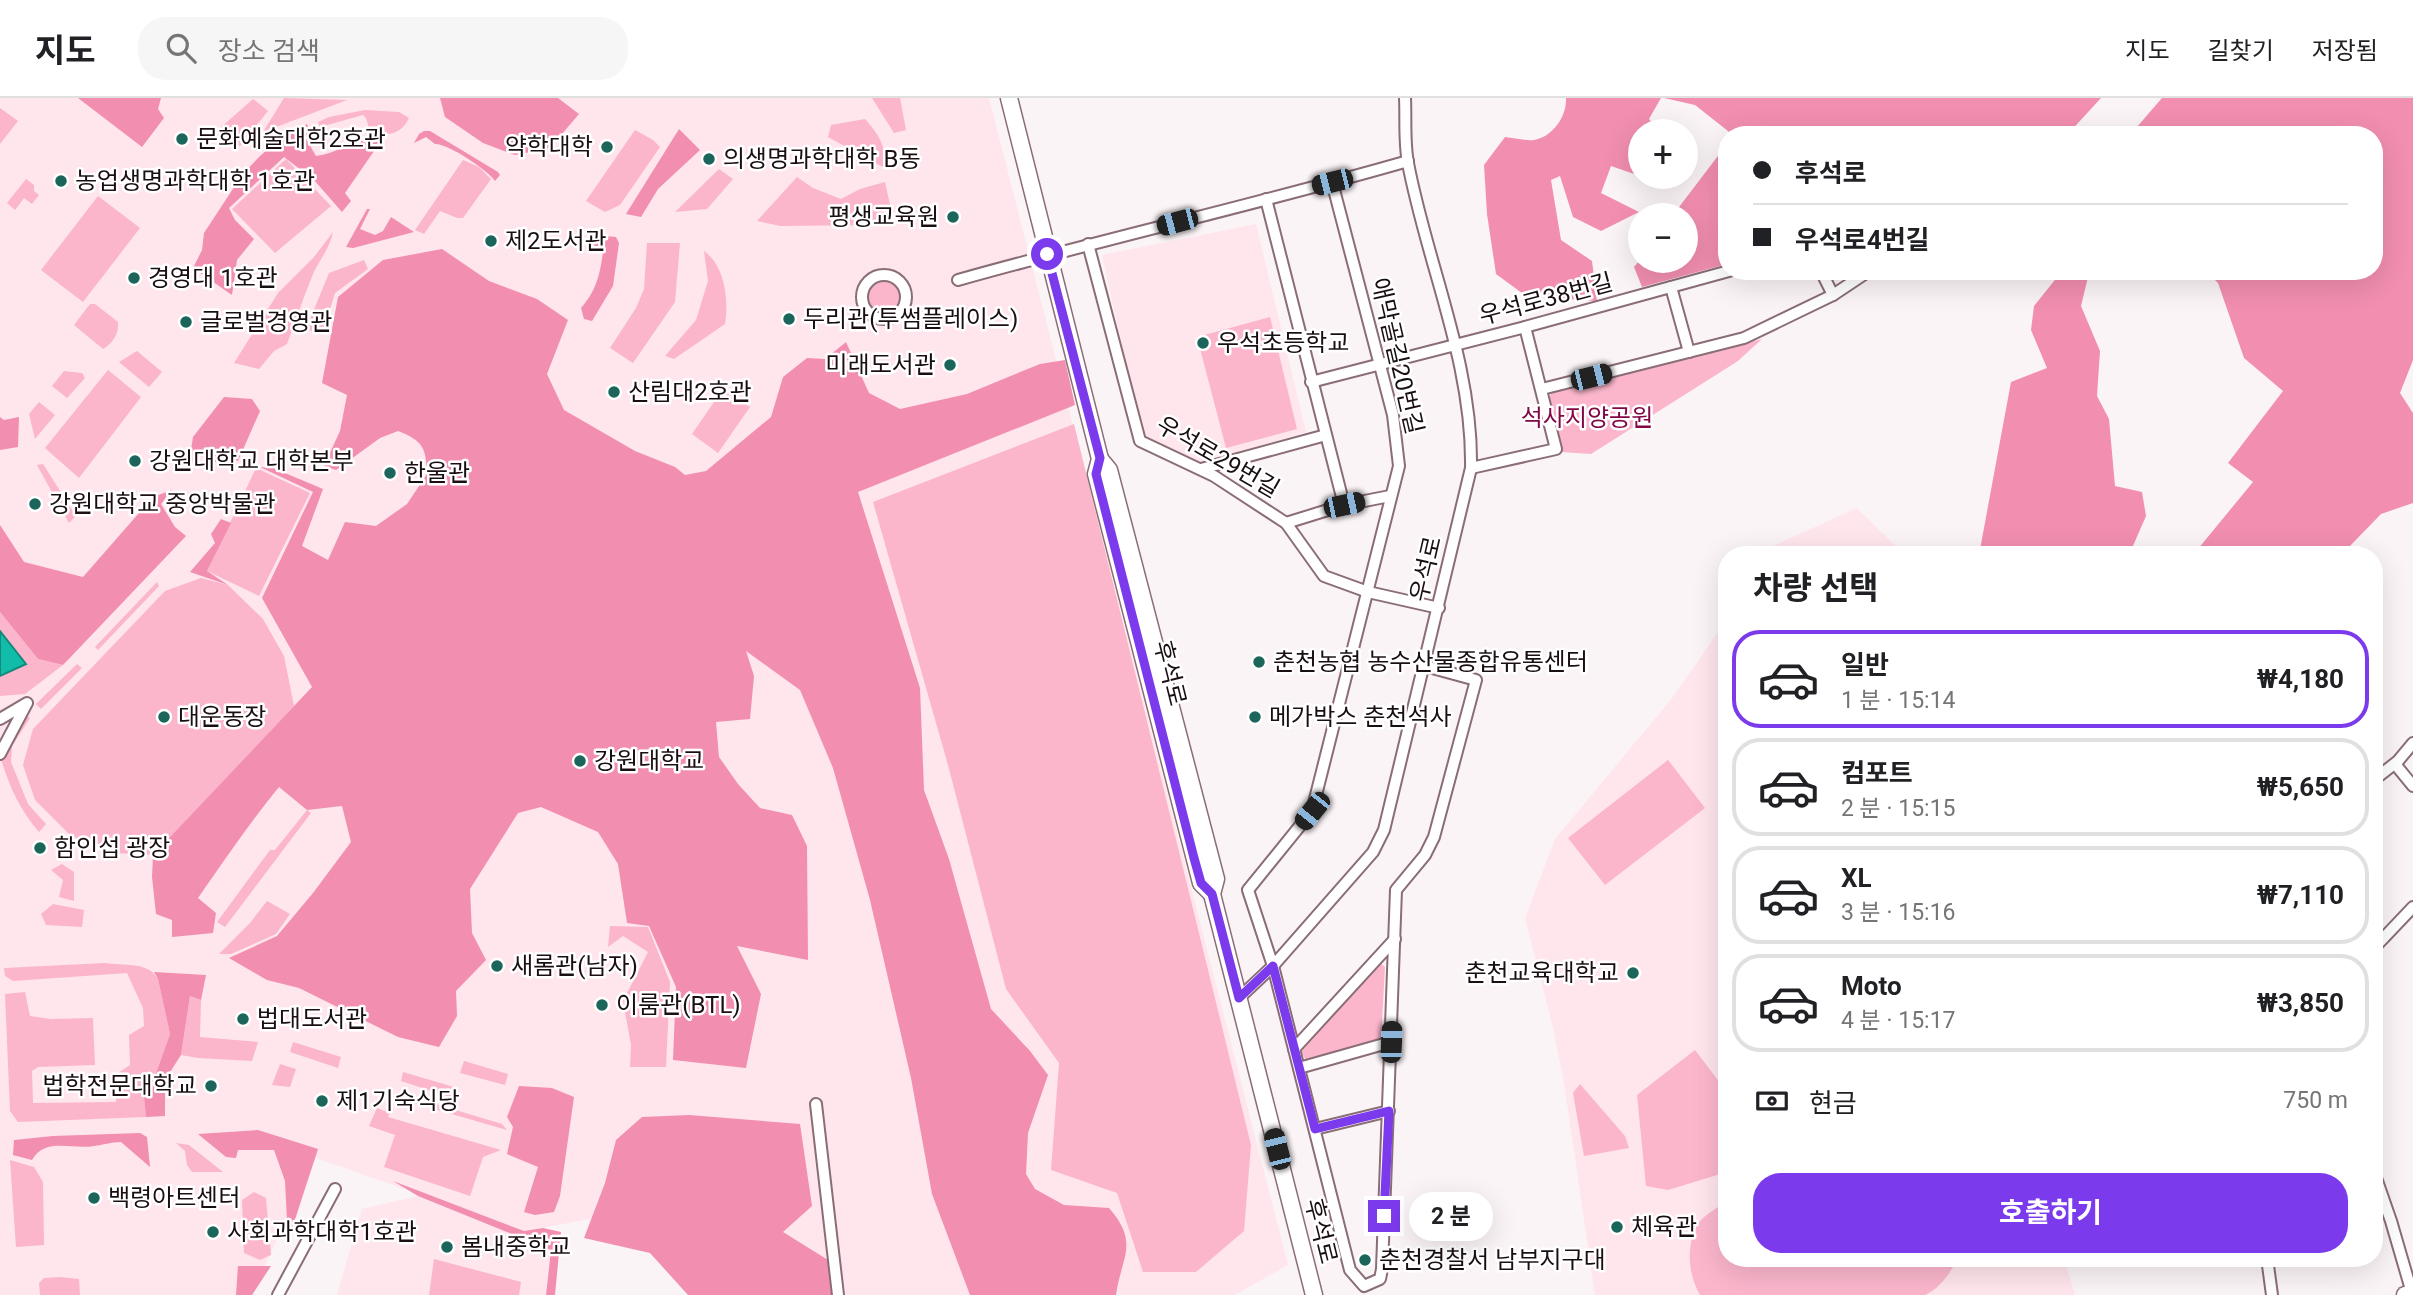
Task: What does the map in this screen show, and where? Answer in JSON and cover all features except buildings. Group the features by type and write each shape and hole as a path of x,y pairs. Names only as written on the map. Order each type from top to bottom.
{"street":[{"name":"후석로","path":"1009,98 1100,458 1096,474 1190,844 1201,883 1212,894 1312,1294"},
{"name":"우석로","path":"1239,998 1273,966 1373,852 1384,830 1471,468 1472,435 1455,345 1408,160 1405,98"},
{"path":"958,279 1408,160"},
{"name":"애막골길20번길","path":"1273,966 1248,890 1312,811 1399,466 1393,415 1332,182"},
{"path":"1266,199 1344,505"},
{"name":"우석로29번길","path":"1088,244 1140,441 1214,476 1286,523 1324,576 1368,592 1439,608"},
{"path":"885,274 901,281 906,294 903,309 891,318 883,319 869,313 862,300 862,292 870,279 885,274"},
{"name":"우석로38번길","path":"1311,382 1718,274"},
{"path":"1826,280 1833,295"},
{"path":"1542,389 1744,338 1833,295 1856,280"},
{"path":"1671,288 1689,352"},
{"path":"1471,468 1556,449 1525,327"},
{"path":"1201,469 1326,435"},
{"path":"1286,523 1344,505 1390,496"},
{"path":"1273,966 1350,1270 1364,1286 1380,1279 1382,1269 1396,890 1425,855 1434,837 1476,680 1425,666"},
{"path":"0,719 27,703 0,754"},
{"path":"2383,773 2395,764 2413,743"},
{"path":"2395,764 2413,786"},
{"path":"2383,938 2413,906"},
{"path":"1294,1049 1395,939"},
{"path":"1299,1068 1391,1042"},
{"path":"816,1104 838,1295"},
{"path":"1315,1129 1389,1111"},
{"path":"278,1295 335,1189"},
{"path":"2383,1198 2410,1294"},
{"path":"2268,1267 2272,1295"}],"shaded area":[{"name":"강원대학교","path":"0,98 989,98 1288,1265 1235,1295 1120,1295 1108,1281 1097,1295 799,1295 596,1218 524,1231 316,1158 300,1182 288,1217 251,1295 0,1295"},
{"path":"78,98 161,98 158,109 164,118 142,147"},
{"path":"440,98 558,98 579,114 550,148 515,155 483,143 445,117"},
{"path":"1566,98 1661,98 1649,119 1628,119 1628,172 1611,166 1601,193 1628,206 1628,218 1601,231 1573,217 1560,176 1551,180 1561,240 1592,261 1597,301 1526,296 1496,274 1487,214 1484,165 1505,137 1531,140 1547,135 1558,125"},
{"path":"1664,98 2101,98 2075,126 1722,126 1695,105"},
{"path":"2162,98 2413,98 2413,360 2400,393 2413,413 2413,503 2381,514 2350,546 2200,546 2253,482 2228,463 2283,391 2244,358 2215,280 2383,280 2383,126 2138,126"},
{"path":"307,124 311,134 305,137 316,156 365,141 381,141 345,193 351,201 342,212 314,180 284,157 229,208 235,220 254,239 237,260 232,295 193,268 202,250 204,233 242,175 285,135"},
{"path":"679,129 700,150 658,189 641,217 626,214"},
{"path":"424,131 430,131 500,175 495,181 467,158 435,144 426,137 414,143"},
{"path":"1718,156 1718,266 1698,272 1698,203 1682,203 1693,189 1698,189 1698,182"},
{"path":"367,209 370,209 360,229 375,235 383,231 391,217 414,232 353,248 346,247"},
{"name":"우석초등학교","path":"1256,224 1306,432 1198,464 1143,440 1102,255"},
{"path":"595,235 616,237 619,243 613,286 592,321 584,319 581,308 594,289 600,268 603,252 591,243"},
{"path":"442,249 489,281 537,299 568,320 547,374 564,410 635,451 675,467 685,475 706,471 771,417 783,377 807,358 825,359 846,342 869,393 900,409 967,394 1040,364 1065,360 1075,405 858,492 920,688 924,790 949,859 991,1009 1048,1075 1028,1133 1026,1174 1035,1189 1064,1205 1109,1208 1118,1220 1124,1231 1126,1251 1116,1295 970,1295 932,1194 911,1078 870,900 833,768 800,690 746,651 754,676 750,719 716,722 719,757 738,784 760,808 792,815 807,846 808,960 737,946 761,994 746,1068 673,1060 676,987 649,926 627,923 618,864 598,832 541,807 518,813 470,889 472,933 486,960 456,991 457,1016 439,1047 398,1037 299,988 267,980 229,958 277,936 351,842 342,806 307,810 279,787 198,898 216,913 213,933 172,937 172,920 156,914 152,877 153,855 312,687 262,598 313,492 260,467 273,468 323,489 302,546 328,560 345,522 376,526 407,504 427,474 426,457 418,442 398,431 380,438 336,470 324,466 340,431 347,395 322,383 338,297 383,260"},
{"path":"1636,273 1694,273 1642,287"},
{"path":"2055,280 2087,280 2081,306 2100,351 2097,396 2109,419 2115,486 2142,492 2146,516 2133,546 1981,546 2011,382 2047,368 2031,330 2034,306"},
{"path":"224,397 252,399 260,411 238,461 227,456 214,463 200,454 188,468 193,437"},
{"path":"0,417 4,420 19,417 18,447 0,450"},
{"path":"172,490 161,504 175,527 186,536 63,665 38,659 0,612 0,525 24,562 83,577 153,497"},
{"path":"1857,508 1896,546 1773,546"},
{"path":"221,519 231,523 207,571 228,585 190,572 215,543 211,534"},
{"path":"0,631 26,664 0,676"},
{"name":"춘천교육대학교","path":"1718,632 1718,1267 2067,1267 2075,1295 1595,1295 1564,1083 1525,918 1555,839 1673,697"},
{"path":"154,972 206,975 201,1000 190,996 181,1055 165,1080 165,1116 146,1117 143,1087 155,1076 170,1034 158,979"},
{"path":"519,1086 552,1088 574,1097 560,1196 554,1212 535,1215 524,1212 538,1167 507,1154 513,1127 507,1117"},
{"path":"689,1115 800,1124 812,1206 783,1232 836,1265 843,1295 688,1295 650,1253 584,1238 605,1183 616,1140 642,1117"},
{"path":"258,1130 318,1149 288,1241 285,1181 274,1150 238,1150 236,1158 226,1157 198,1134"},
{"path":"140,1133 147,1137 150,1167 121,1142 86,1147 52,1147 37,1153 32,1160 13,1155 14,1140"},
{"path":"393,1181 524,1231 543,1228 561,1232 555,1295 546,1295 551,1250 418,1196"},
{"name":"봄내중학교","path":"418,1196 552,1250 546,1295 337,1295 362,1209"},
{"path":"238,1266 271,1266 252,1295 236,1295"}],"green space":[{"path":"284,98 347,100 263,132"},
{"path":"872,98 900,98 906,130 894,133"},
{"path":"253,99 268,111 240,146 219,129"},
{"path":"0,108 18,121 0,144"},
{"path":"365,110 399,112 409,118 398,131 383,135 371,135 363,115 320,127 318,122 329,117"},
{"path":"865,119 881,141 883,167 828,137 831,125"},
{"path":"635,130 660,147 620,205 605,212 586,201"},
{"path":"286,159 331,206 275,253 232,209"},
{"path":"463,160 479,167 491,179 463,218 440,211 424,234 415,230"},
{"path":"719,169 733,179 707,209 675,212"},
{"path":"797,177 813,188 841,199 860,189 885,182 890,205 872,225 780,226 757,221"},
{"path":"26,179 34,185 34,191 39,195 32,204 24,198 15,210 7,203"},
{"path":"98,196 140,228 83,302 41,270"},
{"path":"333,232 328,248 310,281 287,344 274,351 259,369 234,363 278,293 314,257"},
{"path":"647,243 680,243 675,302 633,363 610,348 636,308 644,289"},
{"path":"704,251 717,265 724,284 725,324 674,359 665,356 696,320 708,281"},
{"path":"364,260 368,269 335,293 322,335 306,329 329,273"},
{"path":"886,277 899,283 905,296 899,309 886,315 873,309 867,296 873,283"},
{"path":"90,304 95,304 118,322 115,338 103,349 74,325"},
{"path":"1270,317 1297,429 1226,448 1197,337"},
{"name":"석사지양공원","path":"1762,339 1738,361 1591,454 1560,452 1548,399 1552,392"},
{"path":"137,351 162,372 149,387 119,362"},
{"path":"108,370 141,397 79,478 45,448"},
{"path":"64,371 82,373 85,378 67,398 52,386"},
{"path":"723,389 750,407 718,453 692,434"},
{"path":"39,402 55,415 35,439 29,414"},
{"path":"1074,424 1251,1145 1244,1231 1196,1272 1143,1272 1117,1193 1051,1170 1059,1063 1006,989 948,765 873,502"},
{"path":"43,464 76,516 69,523 37,465"},
{"path":"256,468 310,493 259,596 207,571"},
{"name":"대운동장","path":"201,578 228,585 263,619 284,656 294,706 153,855 113,853 71,836 35,800 23,765 33,729 165,591"},
{"path":"157,582 159,586 98,650 95,647"},
{"path":"0,612 38,659 63,665 25,694 0,696"},
{"path":"77,664 82,668 41,709 36,704"},
{"path":"23,713 30,718 12,746 11,762 28,804 46,824 39,832 16,797 1,759"},
{"path":"1668,760 1705,808 1605,885 1568,838"},
{"path":"307,810 311,813 225,927 217,922 270,850 275,850"},
{"path":"62,864 74,872 74,901 59,897 63,880 51,870"},
{"path":"267,901 290,914 276,934 231,954 219,954 250,923"},
{"path":"53,904 84,910 82,927 46,925 41,914"},
{"path":"610,926 648,927 670,982 666,1067 630,1067 631,1045 623,1001 648,952 623,936 608,947"},
{"path":"1379,962 1385,967 1381,1041 1307,1062 1301,1052"},
{"path":"105,963 142,967 154,973 158,979 170,1034 155,1076 143,1087 146,1117 18,1122 10,1111 5,994 25,992 30,1016 51,1019 93,1018 95,1065 38,1067 32,1071 33,1103 116,1102 118,1073 130,1065 129,1035 144,1026 143,1008 127,973 13,981 5,976 4,968"},
{"path":"190,996 201,1000 200,1037 258,1042 252,1061 181,1055"},
{"path":"293,1042 341,1057 338,1068 290,1052"},
{"path":"1695,1050 1718,1080 1718,1175 1668,1190 1646,1186 1637,1095"},
{"path":"464,1061 508,1074 505,1085 460,1073"},
{"path":"280,1064 296,1069 290,1087 272,1085"},
{"path":"403,1072 454,1087 450,1097 401,1081"},
{"path":"1580,1084 1625,1136 1629,1148 1584,1156 1573,1093"},
{"path":"399,1093 502,1124 507,1130 393,1097"},
{"path":"377,1108 390,1113 388,1117 501,1150 483,1157 470,1196 384,1167 395,1135 369,1126"},
{"path":"176,1143 189,1145 223,1172 192,1172 187,1165 185,1151"},
{"path":"10,1160 34,1167 43,1182 44,1245 16,1247"},
{"path":"254,1192 266,1198 271,1255 260,1260 244,1253 242,1200"},
{"path":"1718,1207 1718,1267 1953,1267 1944,1280 1925,1295 1700,1295 1693,1279 1690,1251 1693,1233 1703,1218"},
{"path":"434,1259 521,1282 519,1295 429,1295"},
{"path":"44,1278 79,1279 80,1295 40,1295 39,1283"}],"place":[{"name":"문화예술대학2호관","path":"182,139"},
{"name":"약학대학","path":"607,147"},
{"name":"의생명과학대학 B동","path":"709,159"},
{"name":"농업생명과학대학 1호관","path":"61,181"},
{"name":"평생교육원","path":"953,217"},
{"name":"제2도서관","path":"491,241"},
{"name":"경영대 1호관","path":"134,278"},
{"name":"두리관(투썸플레이스)","path":"789,319"},
{"name":"글로벌경영관","path":"186,322"},
{"name":"우석초등학교","path":"1203,343"},
{"name":"미래도서관","path":"950,365"},
{"name":"산림대2호관","path":"614,392"},
{"name":"강원대학교 대학본부","path":"135,461"},
{"name":"한울관","path":"390,473"},
{"name":"강원대학교 중앙박물관","path":"35,504"},
{"name":"춘천농협 농수산물종합유통센터","path":"1259,662"},
{"name":"대운동장","path":"164,717"},
{"name":"메가박스 춘천석사","path":"1255,717"},
{"name":"강원대학교","path":"580,761"},
{"name":"함인섭 광장","path":"40,848"},
{"name":"새롬관(남자)","path":"497,966"},
{"name":"춘천교육대학교","path":"1633,973"},
{"name":"이룸관(BTL)","path":"602,1005"},
{"name":"법대도서관","path":"243,1019"},
{"name":"법학전문대학교","path":"211,1086"},
{"name":"제1기숙식당","path":"322,1101"},
{"name":"백령아트센터","path":"94,1198"},
{"name":"체육관","path":"1617,1227"},
{"name":"사회과학대학1호관","path":"213,1232"},
{"name":"봄내중학교","path":"447,1247"},
{"name":"춘천경찰서 남부지구대","path":"1365,1260"}],"route":[{"path":"1047,254 1100,458 1096,474 1194,858 1201,883 1212,894 1239,998 1273,966 1315,1129 1389,1111 1384,1216"}]}
